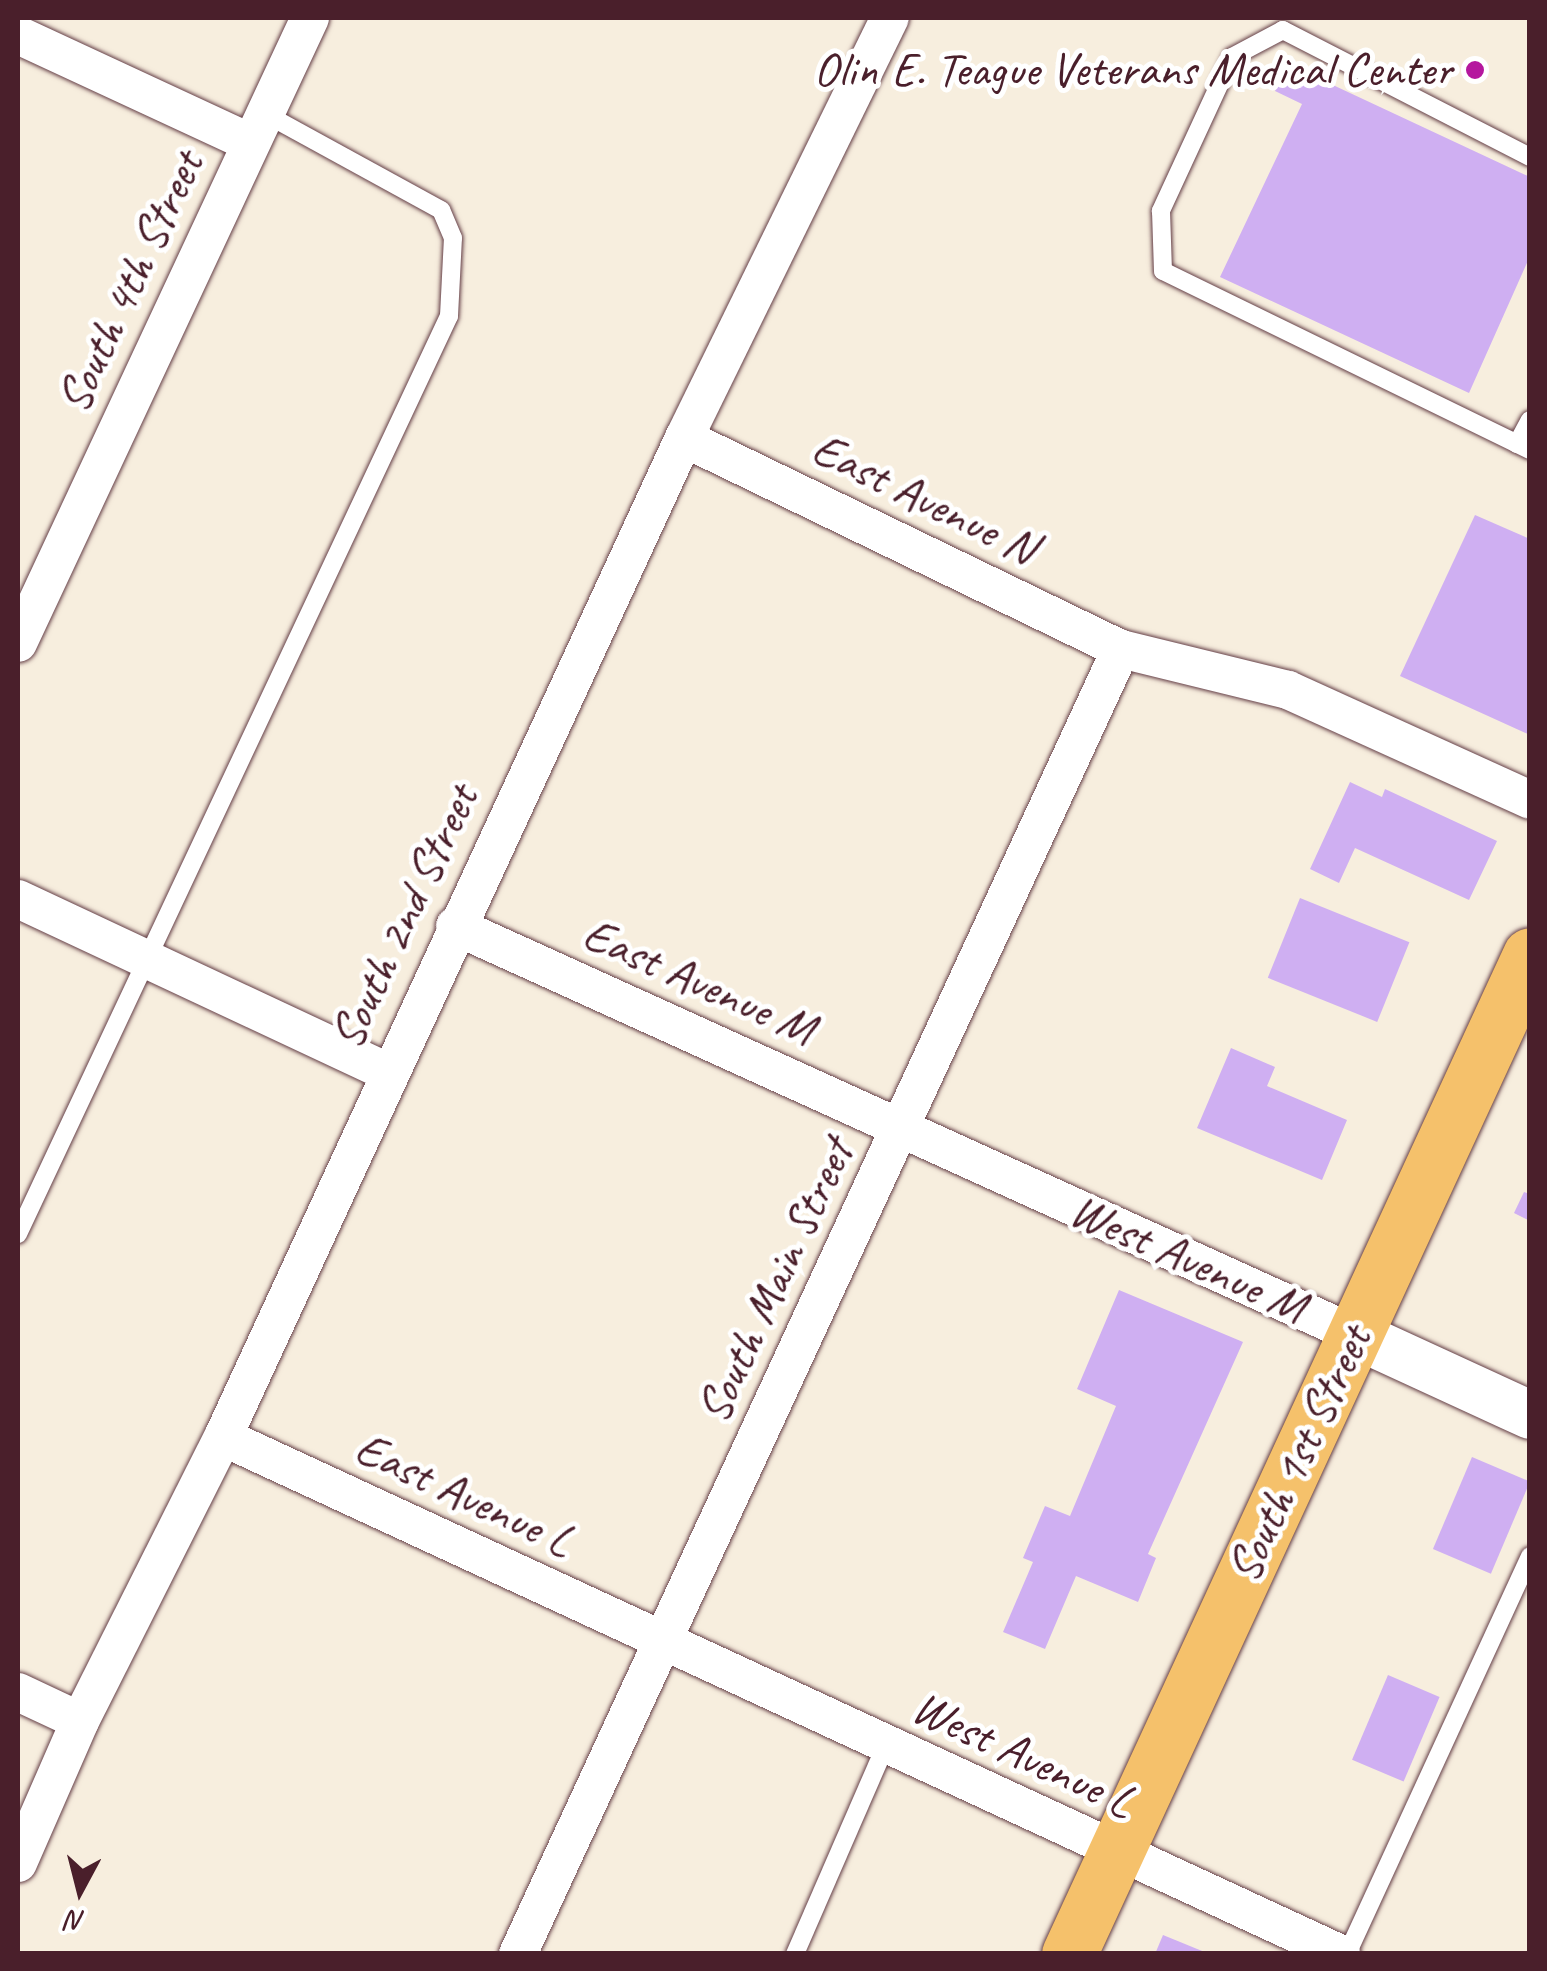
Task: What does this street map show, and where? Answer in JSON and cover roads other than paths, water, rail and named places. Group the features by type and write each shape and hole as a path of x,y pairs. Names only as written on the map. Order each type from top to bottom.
{"main road":[{"name":"South 1st Street","path":"1069,1954 1530,955"}],"street":[{"name":"South 4th Street","path":"18,643 310,18"},
{"name":"South 2nd Street","path":"18,1862 80,1721 222,1437 387,1072 684,438 890,18"},
{"path":"18,35 256,128"},
{"name":"East Avenue N","path":"684,438 1121,649 1288,690 1530,800"},
{"name":"South Main Street","path":"518,1954 1121,649"},
{"path":"18,898 387,1072"},
{"name":"East Avenue M","path":"455,926 901,1128"},
{"name":"West Avenue M","path":"901,1128 1530,1415"},
{"name":"East Avenue L","path":"222,1437 664,1641"},
{"name":"West Avenue L","path":"664,1641 1116,1853 1344,1954"},
{"path":"18,1692 80,1721"}],"lane":[{"path":"1530,156 1283,30 1232,57 1161,212 1163,271 1523,447 1530,420"},
{"path":"18,1234 449,316 455,280 453,238 442,210 256,128"},
{"path":"1344,1954 1530,1556"},
{"path":"795,1954 886,1745"}],"place":[{"name":"Olin E. Teague Veterans Medical Center","path":"1475,70"}]}
